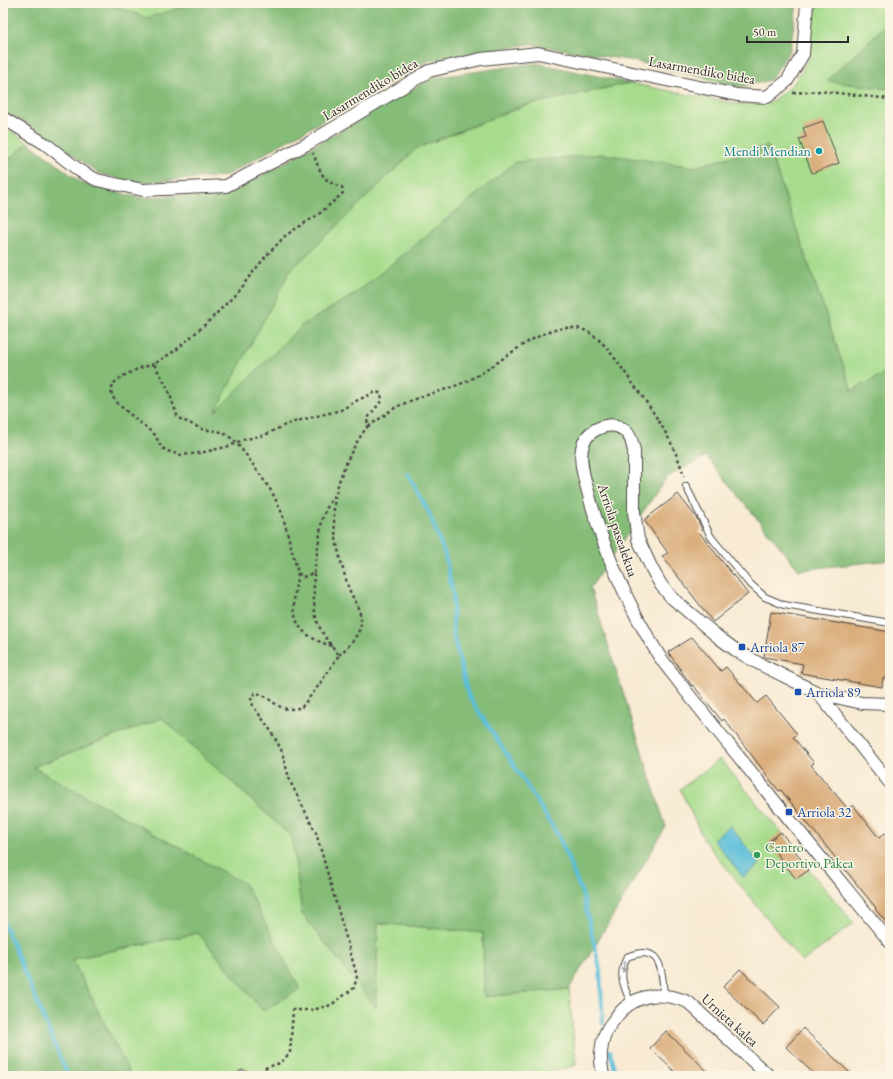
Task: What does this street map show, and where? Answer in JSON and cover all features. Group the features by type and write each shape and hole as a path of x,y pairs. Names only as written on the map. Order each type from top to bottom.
{"street":[{"name":"Lasarmendiko bidea","path":"3,118 47,145 80,171 97,180 143,190 226,186 309,143 428,71 481,59 538,52 737,95 767,96 787,81 803,54 808,3"},
{"name":"Arriola pasealekua","path":"890,704 862,703 818,693 737,651 700,623 672,598 660,585 642,547 635,526 634,458 632,442 629,436 624,430 616,426 596,429 588,434 584,441 582,461 585,479 599,530 623,590 655,649 698,707 890,942"},
{"name":"Arriola pasealekua","path":"818,693 890,783"},
{"name":"Urnieta kalea","path":"603,1076 601,1051 606,1029 619,1012 631,1003 641,998 664,995 688,1002 769,1076"}],"lane":[{"path":"686,486 711,537 748,582 764,596 784,605 890,623"},
{"path":"631,1003 622,980 622,967 627,957 638,952 647,953 655,958 661,968 664,995"}],"path":[{"path":"774,91 790,93 820,91 890,99"},
{"path":"309,143 320,172 331,184 342,187 343,193 319,214 286,235 266,256 234,296 208,322 176,350 154,364 140,368 123,376 115,382 111,390 112,396 119,405 155,435 161,447 167,451 181,455 200,453 230,446 242,440 265,435 297,421 341,410 375,392 381,394 382,400 367,419 368,426"},
{"path":"256,1076 266,1068 280,1063 290,1053 293,1010 312,1010 331,1005 354,988 358,976 316,833 290,781 281,748 253,706 251,698 255,693 262,693 276,704 286,709 301,708 319,685 338,655 350,645 357,634 361,623 359,610 349,588 338,549 334,524 334,506 336,493 343,470 354,447 368,426 402,404 458,386 472,379 510,353 540,336 556,329 571,327 584,330 596,336 644,399 671,443 680,462 686,486"},
{"path":"154,364 168,389 178,418 202,429 222,432 234,440 272,492 282,513 298,573 294,608 297,624 316,641 332,646"},
{"path":"336,493 328,505 322,520 314,574 314,596 316,619 320,628 338,655"},
{"path":"298,573 303,577 314,574"}],"green space":[{"path":"3,3 107,3 147,18 197,3 797,3 790,50 770,80 740,87 634,61 529,44 428,61 225,176 137,183 98,173 44,133 3,111"},
{"path":"107,3 197,3 147,18"},
{"path":"813,3 890,3 890,21 827,81 890,89 890,370 852,391 768,146 695,167 601,154 301,326 213,414 290,271 417,148 527,105 629,83 737,104 770,103 794,83 809,58"},
{"path":"890,21 890,89 827,81"},
{"path":"536,63 629,83 522,106 417,148 290,271 215,412 301,326 355,294 516,162 601,154 695,167 768,146 852,391 890,370 890,560 799,570 706,456 667,477 590,588 666,827 569,989 484,997 483,933 378,923 376,1008 302,914 292,837 162,718 33,767 245,884 300,989 263,1011 198,933 72,959 131,1076 3,1076 3,163 29,143 83,184 141,198 233,192 432,78"},
{"path":"3,125 29,143 3,163"},
{"path":"162,718 292,837 302,914 376,1007 378,923 483,933 484,997 569,989 576,1065 539,1076 131,1076 72,959 199,933 263,1011 300,988 33,767"},
{"name":"Centro Deportivo Pakea","path":"720,759 781,832 809,870 854,923 802,962 704,840 680,789"}],"water":[{"path":"730,826 760,864 743,877 713,839"}],"building":[{"name":"Mendi Mendian","path":"823,121 839,163 812,173 799,139 806,137 803,128"},
{"path":"678,494 696,517 702,529 699,532 748,594 713,622 662,556 668,553 644,520"},
{"path":"771,612 890,632 890,679 883,678 882,687 801,673 803,664 764,657"},
{"path":"692,637 721,671 726,667 757,703 766,696 797,734 793,737 814,763 811,765 848,809 853,805 879,838 885,833 890,839 890,927 781,790 779,791 724,719 722,721 693,685 692,686 668,652"},
{"path":"781,832 809,870 796,879 768,842"},
{"path":"740,969 780,1007 763,1025 723,987"},
{"path":"803,1028 853,1076 816,1076 786,1047"},
{"path":"666,1031 712,1076 679,1076 650,1048"}],"waterway":[{"path":"408,474 429,513 445,555 453,595 453,634 468,695 559,837 583,896 600,969 603,1024"},
{"path":"3,921 68,1076"},
{"path":"610,1051 617,1076"}],"place":[{"name":"Mendi Mendian","path":"819,151"},
{"name":"Arriola 87","path":"742,647"},
{"name":"Arriola 89","path":"798,692"},
{"name":"Arriola 32","path":"789,812"},
{"name":"Centro Deportivo Pakea","path":"757,855"}]}
